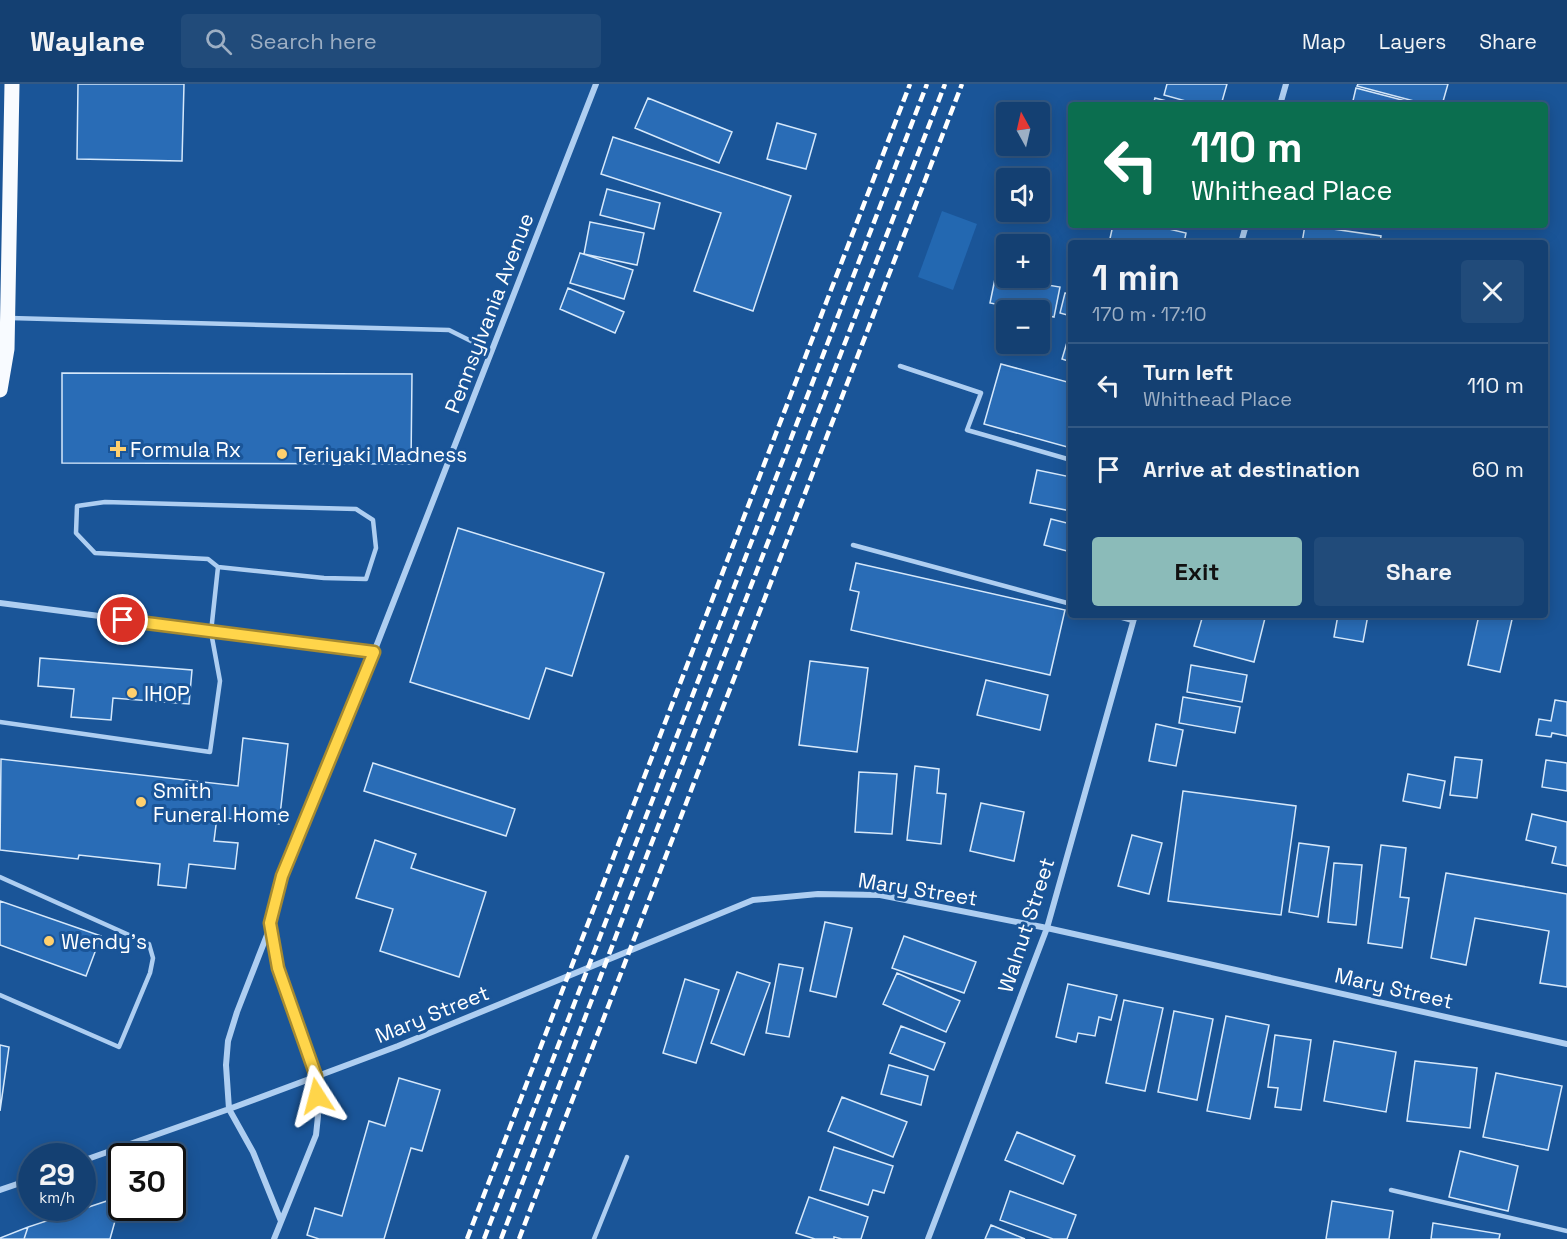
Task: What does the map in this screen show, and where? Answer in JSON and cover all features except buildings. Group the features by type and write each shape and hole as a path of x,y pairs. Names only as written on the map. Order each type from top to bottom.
{"main road":[{"path":"0,390 7,349 8,318 4,280 12,84"}],"street":[{"name":"Pennsylvania Avenue","path":"229,1109 226,1065 228,1041 270,923 282,876 374,652 596,84"},
{"path":"1281,102 1286,84"},
{"path":"0,603 374,652"},
{"name":"Walnut Street","path":"928,1239 1047,928 1134,618"},
{"name":"Mary Street","path":"96,1156 399,1046 753,900 818,894 880,895 1047,928 1567,1044"},
{"name":"Pennsylvania Avenue","path":"270,923 278,968 316,1076 318,1116 316,1135 274,1239"},
{"path":"229,1109 253,1152 281,1221"},
{"path":"0,1190 18,1184"}],"lane":[{"path":"8,318 449,330 491,351"},
{"path":"900,366 981,393 967,430 1068,459"},
{"path":"105,501 356,509 373,520 376,548 366,579 324,578 218,567 208,559 94,553 76,533 77,506 105,501"},
{"path":"853,545 1068,603"},
{"path":"0,722 210,752 220,681 211,632 218,567"},
{"path":"0,877 149,944 153,958 150,973 119,1047 0,995"},
{"path":"594,1239 627,1156"},
{"path":"1391,1190 1567,1231"}],"shaded area":[{"path":"942,211 977,224 953,290 918,277"}],"railway":[{"path":"467,1239 910,84"},
{"path":"484,1239 927,84"},
{"path":"501,1239 945,84"},
{"path":"519,1239 962,84"}],"place":[{"name":"Formula Rx","path":"118,449"},
{"name":"Teriyaki Madness","path":"282,454"},
{"name":"IHOP","path":"132,693"},
{"name":"Smith Funeral Home","path":"141,802"},
{"name":"Wendy's","path":"49,941"}],"route":[{"path":"123,620 374,652 282,876 270,923 278,968 316,1076 317,1096"}]}
